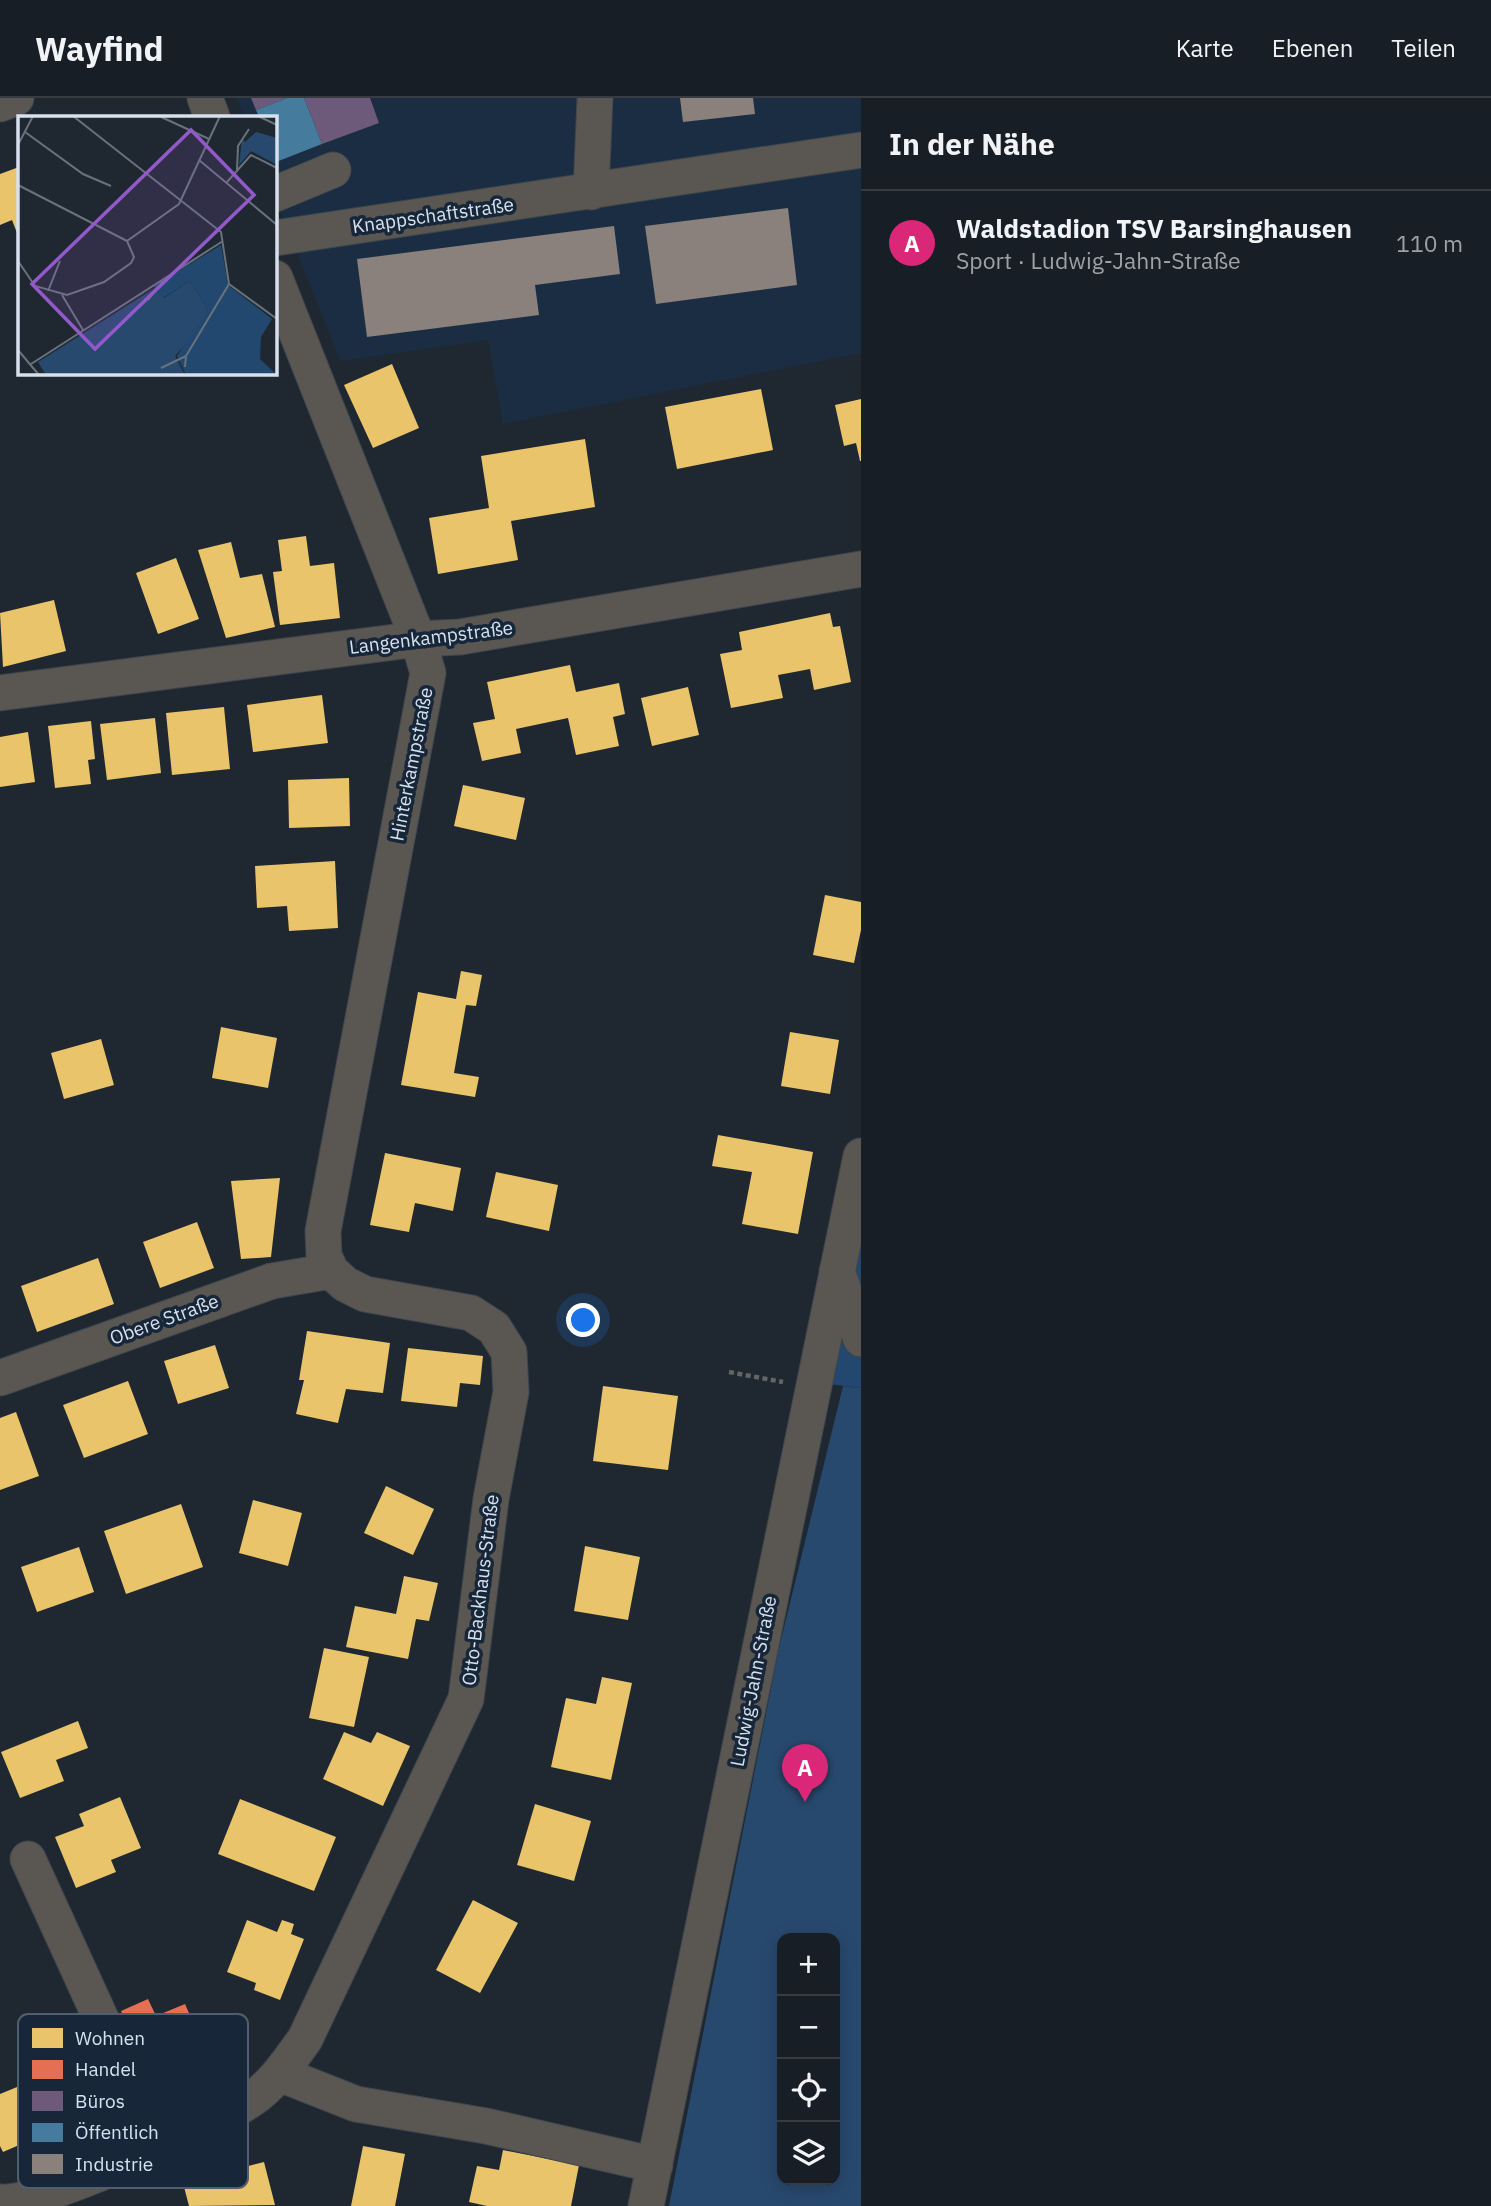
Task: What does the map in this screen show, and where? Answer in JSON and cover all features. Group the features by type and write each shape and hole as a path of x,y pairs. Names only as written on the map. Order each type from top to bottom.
{"street":[{"path":"0,104 16,98"},
{"path":"205,98 212,116"},
{"path":"575,99 581,98"},
{"path":"591,192 595,98"},
{"name":"Knappschaftstraße","path":"276,238 861,150"},
{"path":"276,194 333,170"},
{"name":"Hinterkampstraße","path":"276,281 418,639 428,673 323,1231 324,1256 331,1271"},
{"name":"Langenkampstraße","path":"0,693 418,639 460,637 861,569"},
{"name":"Ludwig-Jahn-Straße","path":"646,2206 861,1156"},
{"name":"Obere Straße","path":"0,1377 272,1281 331,1271"},
{"name":"Otto-Backhaus-Straße","path":"248,2102 280,2074 305,2039 466,1699 491,1499 511,1392 509,1352 494,1328 471,1313 365,1294 345,1284 331,1271"},
{"path":"837,1271 861,1339"},
{"path":"28,1859 99,2014"},
{"path":"280,2074 356,2104 486,2126 655,2165"},
{"name":"Otto-Backhaus-Straße","path":"0,2202 37,2199 64,2188"}],"path":[{"path":"729,1372 813,1387"}],"shaded area":[{"path":"236,98 861,98 861,353 503,424 488,340 340,361 276,199 276,116 244,116"},
{"path":"861,1234 861,1388 829,1384"},
{"path":"843,1386 861,1388 861,2206 669,2206 779,1648"}],"building: Wohnen":[{"path":"18,167 18,235 12,220 0,225 0,174"},
{"path":"392,364 419,428 373,448 344,385"},
{"path":"761,389 773,450 677,469 665,407"},
{"path":"861,399 860,461 856,443 844,446 835,405"},
{"path":"585,439 595,507 511,521 518,560 438,574 429,518 489,508 481,456"},
{"path":"306,536 310,566 334,563 340,618 280,625 273,572 282,571 278,540"},
{"path":"231,542 240,578 262,574 275,627 226,638 198,550"},
{"path":"176,558 199,619 158,634 136,573"},
{"path":"54,600 66,651 3,667 0,613"},
{"path":"830,613 833,627 840,626 851,682 814,690 810,669 778,675 783,698 731,708 720,654 742,650 739,632"},
{"path":"570,665 576,692 619,683 625,714 613,717 619,746 576,755 568,718 516,729 521,753 482,761 473,723 495,719 487,682"},
{"path":"688,687 699,735 652,746 641,698"},
{"path":"322,695 328,743 253,752 247,705"},
{"path":"224,707 230,769 172,775 166,713"},
{"path":"155,718 161,773 107,780 100,724"},
{"path":"91,721 95,759 88,760 91,784 55,788 48,726"},
{"path":"28,732 35,782 0,787 0,737"},
{"path":"349,778 350,826 289,828 288,780"},
{"path":"463,785 525,798 516,840 454,826"},
{"path":"335,861 338,928 289,931 287,906 257,908 255,866"},
{"path":"825,895 861,902 861,930 854,963 813,955"},
{"path":"461,971 482,975 476,1006 466,1005 454,1073 479,1077 475,1097 401,1085 418,992 456,999"},
{"path":"221,1027 277,1038 268,1088 212,1078"},
{"path":"790,1032 839,1040 830,1094 781,1086"},
{"path":"101,1039 114,1085 64,1099 51,1053"},
{"path":"718,1135 813,1152 798,1234 742,1224 752,1172 712,1166"},
{"path":"385,1153 461,1168 453,1211 415,1203 409,1232 370,1225"},
{"path":"496,1172 558,1185 549,1231 486,1217"},
{"path":"280,1178 271,1257 241,1259 231,1181"},
{"path":"197,1222 214,1268 160,1288 143,1242"},
{"path":"98,1258 114,1304 37,1332 21,1286"},
{"path":"307,1331 390,1343 383,1393 346,1389 338,1423 296,1414 304,1380 299,1380"},
{"path":"215,1345 229,1388 178,1404 164,1361"},
{"path":"408,1348 483,1356 480,1385 460,1383 457,1407 401,1401"},
{"path":"128,1381 148,1434 84,1458 63,1405"},
{"path":"603,1386 678,1396 668,1470 593,1461"},
{"path":"16,1412 39,1476 0,1490 0,1418"},
{"path":"386,1486 434,1509 413,1555 364,1533"},
{"path":"253,1500 302,1513 288,1566 239,1553"},
{"path":"181,1504 203,1567 126,1594 104,1531"},
{"path":"585,1546 640,1557 628,1620 574,1611"},
{"path":"79,1547 94,1592 37,1612 21,1567"},
{"path":"404,1576 438,1583 429,1621 416,1619 408,1659 346,1647 355,1606 396,1614"},
{"path":"324,1648 369,1657 354,1727 309,1718"},
{"path":"602,1677 632,1683 611,1780 551,1767 566,1698 596,1704"},
{"path":"78,1721 88,1748 56,1760 64,1781 20,1798 1,1752"},
{"path":"344,1732 371,1743 377,1732 410,1746 383,1806 323,1779"},
{"path":"120,1797 141,1848 111,1860 116,1872 76,1888 55,1837 84,1826 79,1814"},
{"path":"240,1799 336,1837 314,1891 218,1854"},
{"path":"535,1804 591,1821 574,1881 517,1865"},
{"path":"473,1900 518,1923 480,1993 436,1970"},
{"path":"247,1920 277,1932 282,1920 294,1924 291,1934 304,1939 280,2000 254,1990 256,1983 227,1972"},
{"path":"18,2087 18,2146 3,2152 0,2146 0,2094"},
{"path":"363,2146 405,2154 395,2206 351,2206"},
{"path":"503,2150 579,2165 571,2206 487,2206 469,2202 477,2166 499,2170"},
{"path":"264,2162 275,2205 189,2206 184,2188 248,2188 248,2166"}],"building: Handel":[{"path":"148,1999 155,2014 122,2014 121,2011"},
{"path":"185,2004 189,2014 161,2014"}],"building: Büros":[{"path":"251,98 287,98 256,110"},
{"path":"304,98 370,98 379,123 322,144"}],"building: Öffentlich":[{"path":"287,98 304,98 322,144 276,162 276,116 259,116 256,110"}],"building: Industrie":[{"path":"680,98 753,98 755,114 683,122"},
{"path":"788,208 797,285 656,304 645,226"},
{"path":"614,226 620,274 535,285 539,315 367,337 357,259"}],"place":[{"name":"Waldstadion TSV Barsinghausen","path":"805,1802"}]}
